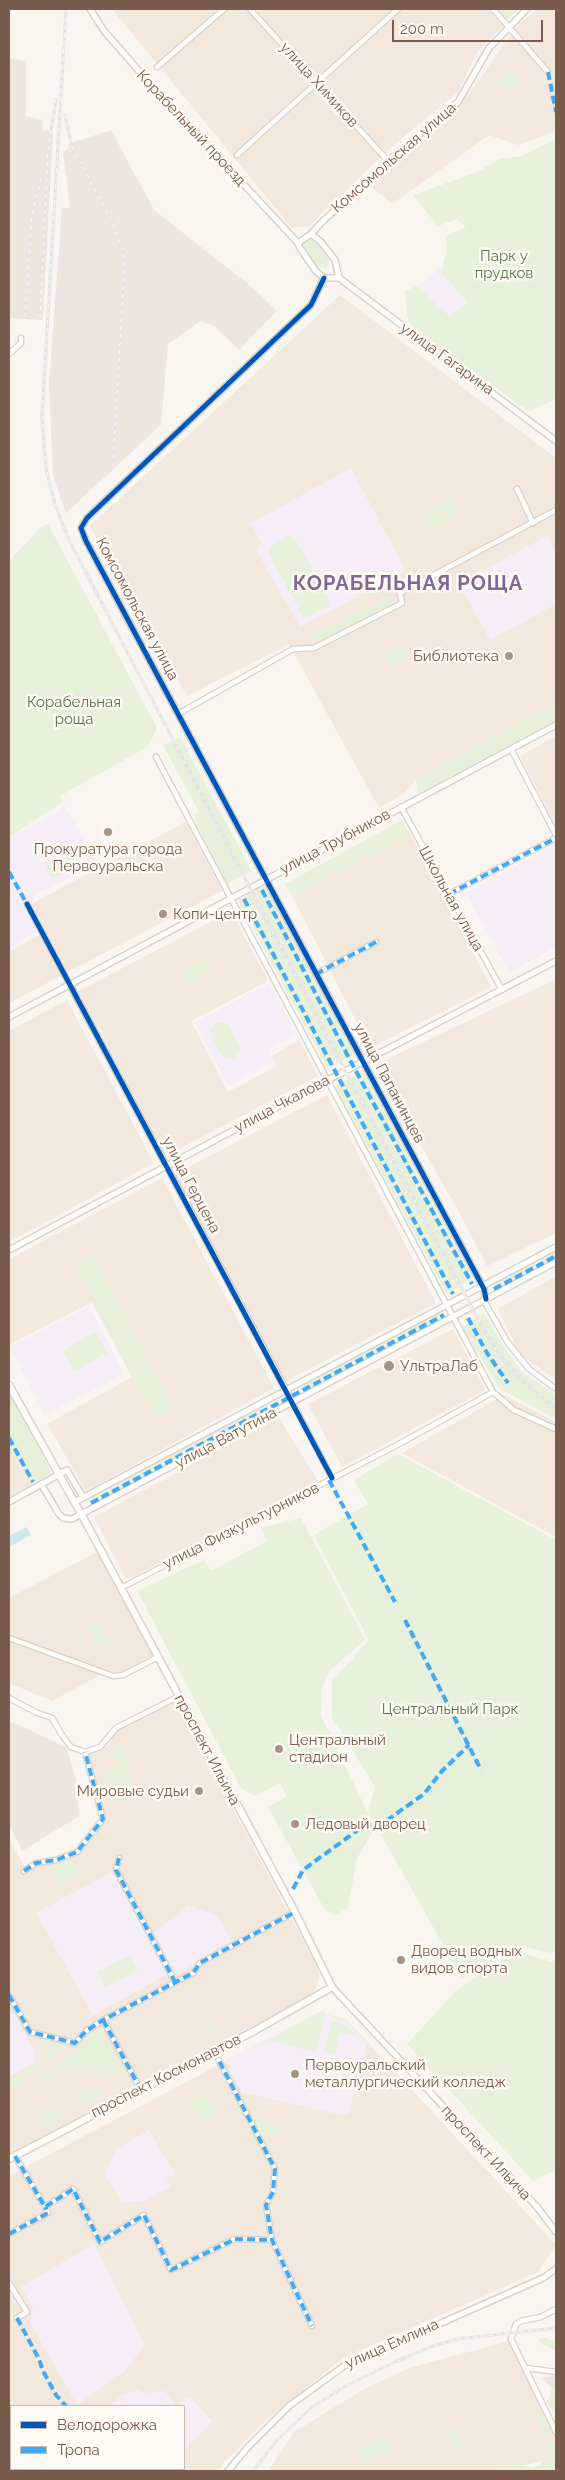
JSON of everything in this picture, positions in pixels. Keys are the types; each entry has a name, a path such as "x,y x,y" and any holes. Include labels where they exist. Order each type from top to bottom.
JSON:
{"main road":[{"name":"проспект Ильича","path":"9,1385 75,1502 295,1912 332,1987"},
{"name":"проспект Космонавтов","path":"12,2158 214,2052 332,1987"}],"street":[{"name":"Корабельный проезд","path":"90,9 104,32 298,242 315,270 324,278"},
{"path":"157,68 224,9"},
{"name":"улица Химиков","path":"250,9 388,161"},
{"path":"237,155 316,81 398,9"},
{"path":"493,9 548,72"},
{"name":"Комсомольская улица","path":"298,242 311,234 388,161 458,102 482,59 508,26 528,9"},
{"path":"311,234 321,242 335,260 339,278 324,278"},
{"name":"Комсомольская улица","path":"265,879 86,541 81,528 83,523 311,305 324,278"},
{"name":"улица Гагарина","path":"339,278 556,440"},
{"path":"9,354 21,343 21,338"},
{"path":"517,489 532,522"},
{"path":"178,714 293,650 314,648 402,603 400,592 556,510"},
{"name":"улица Трубников","path":"9,1017 230,898 252,889 265,879 556,725"},
{"path":"449,894 556,837 511,750"},
{"path":"156,756 493,1392 514,1410 556,1429"},
{"name":"Школьная улица","path":"401,807 502,990"},
{"name":"улица Папанинцев","path":"265,879 483,1286 485,1300 502,1335 529,1369 556,1389"},
{"name":"улица Герцена","path":"28,904 332,1478"},
{"path":"316,974 376,942"},
{"name":"улица Чкалова","path":"9,1250 363,1061 556,961"},
{"name":"улица Ватутина","path":"75,1502 556,1247"},
{"name":"улица Ватутина","path":"81,1514 454,1318 556,1262"},
{"name":"улица Физкультурников","path":"121,1588 493,1392"},
{"path":"9,1502 58,1474 67,1470 83,1497 81,1514 72,1519 64,1518 41,1484"},
{"path":"9,1638 113,1676 123,1675 158,1657"},
{"path":"9,1698 30,1710 52,1718 72,1747 85,1752 100,1747 116,1728 179,1696"},
{"path":"24,1871 36,1863 56,1860 76,1852 103,1818 85,1752"},
{"path":"118,1858 116,1870 175,1982"},
{"path":"9,1995 30,2032 75,2043 86,2030 193,1973 200,1963 295,1912"},
{"name":"проспект Ильича","path":"332,1987 537,2208 556,2232"},
{"path":"103,2020 141,2090"},
{"path":"214,2052 275,2169 273,2192 266,2205 272,2240 312,2326"},
{"path":"9,2234 48,2213 12,2158"},
{"path":"45,2207 73,2189 100,2242 144,2215 171,2270 235,2239 272,2240"},
{"name":"улица Емлина","path":"228,2471 247,2448 290,2406 344,2366 543,2278 556,2269"},
{"path":"9,2282 27,2312 17,2318"},
{"path":"556,2309 541,2318 521,2321 513,2326 511,2339 556,2432"},
{"path":"526,2368 556,2372"}],"shaded area":[{"path":"112,9 487,9 503,26 477,52 458,92 389,149 308,227 291,227"},
{"path":"537,9 556,9 556,131 518,145 489,135 392,204 370,186 468,96 517,26"},
{"path":"9,58 24,61 26,65 26,116 43,120 42,130 53,132 43,320 9,318"},
{"path":"111,130 154,210 252,287 277,311 239,350 214,326 201,321 168,344 161,425 66,513 53,476 49,384 62,208 70,208 63,152 69,148 68,144"},
{"path":"454,257 489,299 444,337 403,299"},
{"path":"340,295 556,458 556,703 416,779 405,793 379,808 289,644 187,696 90,526"},
{"path":"351,468 406,571 300,627 257,552 261,542 251,523"},
{"path":"547,536 556,554 556,604 490,640 459,583"},
{"path":"556,736 556,826 520,756"},
{"path":"65,807 98,862 34,896 35,900 25,906 38,930 9,949 9,838"},
{"path":"186,822 222,891 9,1003 9,952 45,931 31,904"},
{"path":"411,835 491,987 370,1048 292,896"},
{"path":"554,845 556,848 556,947 509,972 466,893"},
{"path":"231,911 268,981 191,1021 228,1092 277,1066 272,1056 299,1040 318,1076 166,1156 79,991"},
{"path":"556,979 556,1233 487,1266 459,1212 375,1065"},
{"path":"269,983 296,1035 268,1049 274,1062 228,1086 195,1022"},
{"path":"67,1000 154,1163 9,1242 9,1031"},
{"path":"327,1095 436,1303 284,1382 175,1174"},
{"path":"162,1178 274,1388 86,1491 47,1424 132,1377 92,1302 9,1345 9,1259"},
{"path":"556,1276 556,1380 520,1354 498,1309"},
{"path":"89,1306 124,1374 45,1415 10,1347"},
{"path":"453,1329 485,1390 342,1467 308,1404"},
{"path":"504,1395 556,1422 556,1531 554,1536 402,1453"},
{"path":"279,1418 318,1481 126,1580 94,1517"},
{"path":"9,1440 32,1485 9,1497"},
{"path":"97,1552 153,1655 121,1672 107,1671 52,1701 9,1683 9,1598"},
{"path":"176,1701 317,1967 319,1979 315,1989 307,1997 9,2154 9,1839 27,1871 41,1862 72,1857 82,1849 106,1818 88,1755 108,1746 117,1730 126,1724"},
{"path":"12,1722 66,1747 76,1779 79,1816 22,1851 9,1824 9,1725"},
{"path":"114,1871 170,1973 93,2015 36,1913"},
{"path":"188,1906 217,1915 232,1941 176,1975 154,1933"},
{"path":"9,2012 12,2012 37,2053 34,2054 36,2062 9,2077"},
{"path":"318,2012 347,2020 556,2245 538,2272 343,2358 267,2419 222,2464 219,2471 9,2471 9,2176"},
{"name":"Первоуральский металлургический колледж","path":"318,2012 347,2022 367,2043 349,2113 341,2115 242,2092 225,2062"},
{"path":"149,2130 175,2174 166,2178 171,2186 147,2200 122,2203 105,2174 115,2150"},
{"path":"94,2244 145,2345 125,2371 77,2405 30,2323 33,2307 21,2287"},
{"path":"509,2341 556,2430 556,2457 503,2471 268,2471 294,2432 364,2389 409,2368"},
{"path":"556,2375 556,2392 542,2378"},
{"path":"137,2390 144,2393 165,2391 175,2405 110,2405 122,2395"},
{"path":"187,2397 191,2398 212,2421 185,2449 185,2405 178,2405"}],"green space":[{"path":"496,9 519,9 506,20"},
{"path":"510,70 520,80 506,93 496,83"},
{"name":"Парк у прудков","path":"556,139 556,399 529,411 421,336 408,320 405,291 417,286 450,317 467,302 441,272 446,254 446,236 466,227 457,219 438,226 413,195 475,173 500,159 522,156"},
{"path":"313,237 329,259 329,266 325,270 314,264 304,249 304,241"},
{"path":"452,497 459,514 427,529 421,513"},
{"name":"Корабельная роща","path":"48,524 157,728 147,747 60,796 63,802 9,837 9,561 42,526"},
{"path":"288,536 294,537 330,601 329,606 308,617 303,616 268,552 271,546"},
{"path":"390,595 394,603 315,645 311,637"},
{"path":"403,644 410,656 390,667 384,654"},
{"path":"556,703 556,720 417,794 416,779"},
{"path":"180,737 252,871 227,884 197,825 195,815 199,812 163,745"},
{"path":"402,820 411,835 292,896 285,884"},
{"path":"71,854 77,866 52,880 45,868"},
{"path":"265,885 355,1054 328,1069 238,900"},
{"path":"206,960 212,971 187,983 182,972"},
{"path":"216,1022 228,1024 241,1048 240,1052 232,1059 222,1056 214,1041 211,1031"},
{"path":"363,1072 473,1279 446,1293 335,1086"},
{"path":"556,1251 556,1260 498,1291 494,1284"},
{"path":"93,1255 174,1409 156,1418 75,1265"},
{"path":"441,1312 444,1320 305,1394 301,1386"},
{"path":"484,1313 501,1343 522,1372 556,1395 556,1419 500,1389 462,1327"},
{"path":"96,1332 107,1353 74,1371 63,1350"},
{"path":"9,1390 52,1474 32,1485 9,1442"},
{"path":"266,1404 270,1413 95,1505 91,1498"},
{"name":"Центральный Парк","path":"398,1454 556,1540 556,1950 551,1953 520,1946 462,1978 368,1812 375,1787 332,1717 332,1681 369,1640 314,1535 368,1504 354,1480"},
{"name":"Центральный стадион","path":"301,1518 365,1640 329,1671 322,1688 321,1716 375,1828 357,1858 348,1908 335,1915 325,1910 268,1807 287,1797 280,1783 255,1796 241,1788 137,1591 204,1560 211,1571 267,1541 261,1528"},
{"path":"98,1620 110,1645 94,1645 88,1625"},
{"path":"122,1741 136,1796 126,1803 113,1783 103,1789 104,1775 119,1765 113,1751"},
{"path":"74,1859 80,1873 59,1885 49,1866"},
{"path":"523,1953 552,1962 556,1959 556,2170 533,2181 407,2044 455,1992 496,1963"},
{"path":"130,1955 138,1970 105,1987 97,1972"},
{"path":"323,2010 325,2014 316,2052 268,2041"},
{"path":"209,2016 217,2031 209,2035 202,2020"},
{"path":"332,2021 348,2026 358,2036 340,2033 335,2055 324,2052"},
{"path":"102,2029 126,2073 117,2077 69,2069 65,2076 63,2075 55,2065 80,2048 88,2035"},
{"path":"37,2041 68,2046 50,2060"},
{"path":"41,2062 43,2067 9,2091 9,2080"},
{"path":"50,2068 61,2085 34,2079"},
{"path":"80,2089 106,2093 78,2107"},
{"path":"206,2095 217,2115 201,2124 190,2103"},
{"path":"40,2108 68,2115 38,2130"},
{"path":"251,2113 268,2124 276,2126 284,2124 284,2129 280,2134 275,2136 267,2134 275,2160 273,2160 250,2116"},
{"path":"244,2114 271,2163 271,2168 267,2169 264,2159 246,2124"},
{"path":"546,2338 556,2342 556,2351 539,2342 539,2339"},
{"path":"556,2386 556,2415 546,2401 550,2397 551,2389"},
{"path":"542,2408 549,2421 551,2430 549,2435 545,2436 536,2413"},
{"path":"455,2428 464,2443 455,2449 448,2430"},
{"path":"385,2435 393,2449 374,2460 361,2462 355,2451"},
{"path":"549,2440 556,2444 556,2471 493,2471 499,2466 504,2468 518,2465 532,2468 540,2464 548,2455 546,2442"}],"water":[{"path":"26,1527 31,1535 9,1547 9,1536"}],"railway":[{"path":"66,9 42,417 46,468 55,505 70,542 349,1078 484,1330 499,1354 518,1377 556,1409"},
{"path":"40,318 48,149 56,99"},
{"path":"65,115 72,147 112,221 123,251 124,274 113,463"},
{"path":"25,317 32,214 42,176"},
{"path":"253,2471 277,2440 311,2408 344,2387 395,2362 430,2347 457,2339 556,2328"}],"marked path":[{"path":"548,72 556,112"},
{"path":"449,894 556,838"},
{"path":"9,872 27,904"},
{"path":"262,890 351,1062 472,1284"},
{"path":"244,899 453,1294"},
{"path":"316,974 376,942"},
{"path":"494,1289 556,1256"},
{"path":"91,1503 444,1315"},
{"path":"468,1318 487,1353 508,1383"},
{"path":"9,1438 33,1482"},
{"path":"329,1480 395,1602"},
{"path":"405,1620 481,1770"},
{"path":"293,1889 303,1870 362,1827 386,1821 424,1794 442,1771 469,1745"},
{"path":"24,1871 36,1863 56,1860 77,1852 103,1819 85,1752"},
{"path":"119,1858 116,1870 175,1982"},
{"path":"9,1995 30,2032 75,2043 86,2031 103,2020 193,1973 200,1963 295,1912"},
{"path":"103,2020 141,2090"},
{"path":"214,2051 275,2169 273,2192 266,2205 272,2240 312,2326"},
{"path":"15,2156 45,2207 73,2189 100,2242 144,2215 171,2270 235,2239 272,2240"},
{"path":"9,2234 48,2213 45,2207"},
{"path":"17,2318 56,2395 65,2405"}],"cycle path":[{"path":"324,278 311,305 87,518 81,528 86,541 484,1289 486,1299"},
{"path":"27,904 332,1478"}],"place":[{"name":"Библиотека","path":"509,656"},
{"name":"Прокуратура города Первоуральска","path":"108,832"},
{"name":"Копи-центр","path":"163,914"},
{"name":"УльтраЛаб","path":"389,1366"},
{"name":"Центральный стадион","path":"279,1749"},
{"name":"Мировые судьи","path":"199,1791"},
{"name":"Ледовый дворец","path":"295,1824"},
{"name":"Дворец водных видов спорта","path":"401,1960"},
{"name":"Первоуральский металлургический колледж","path":"295,2074"}],"district":[{"name":"КОРАБЕЛЬНАЯ РОЩА","path":"408,584"}]}
